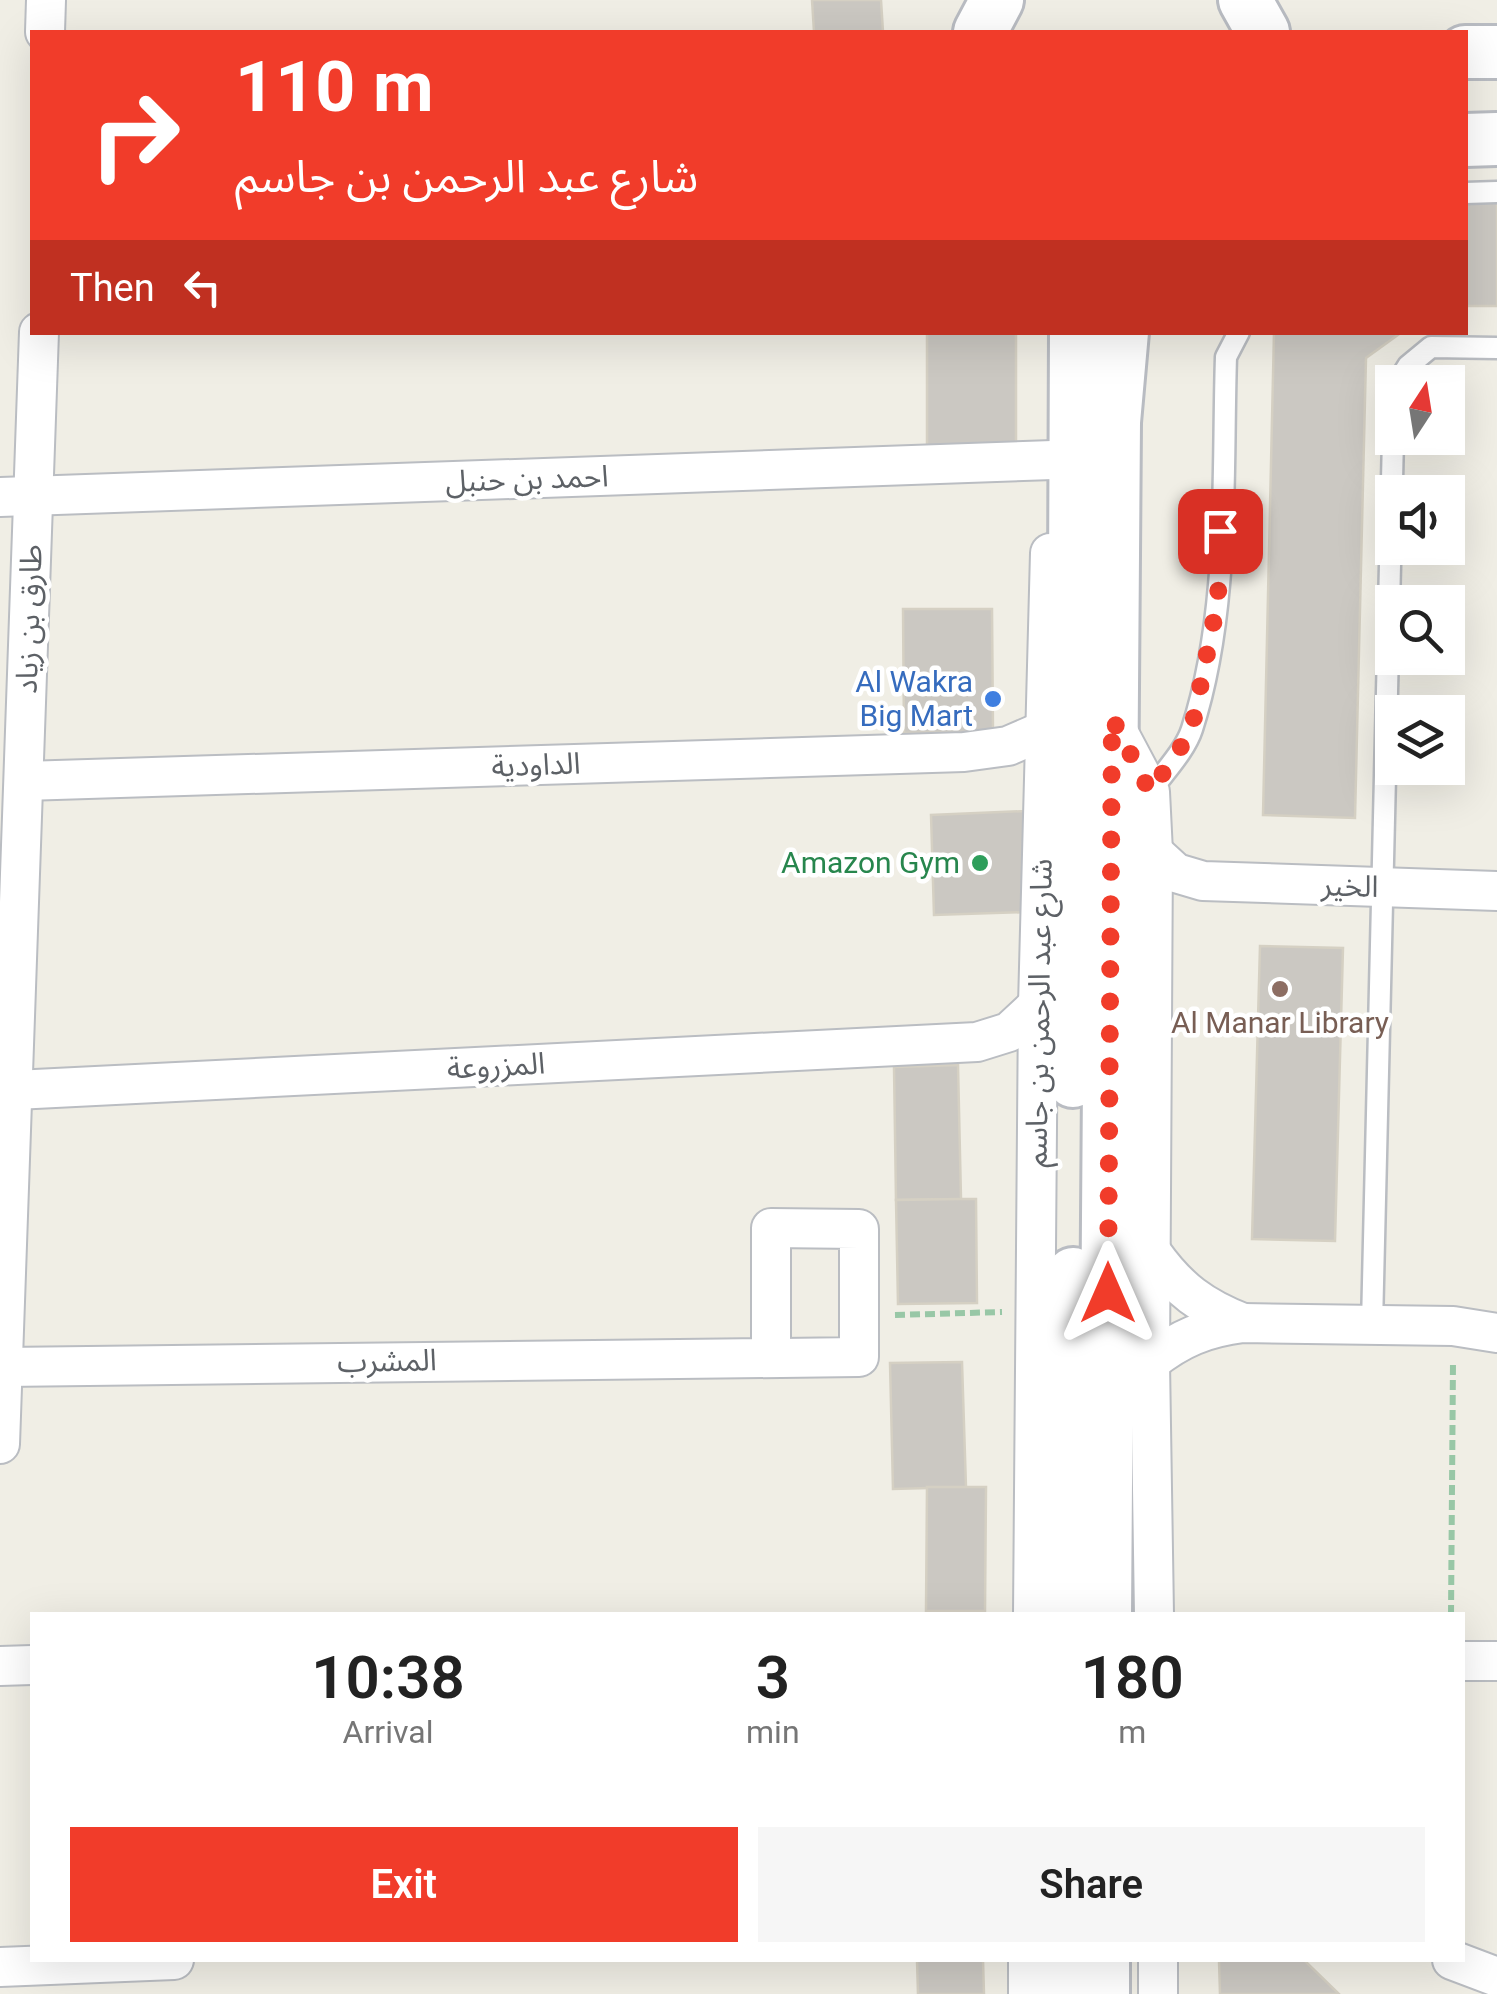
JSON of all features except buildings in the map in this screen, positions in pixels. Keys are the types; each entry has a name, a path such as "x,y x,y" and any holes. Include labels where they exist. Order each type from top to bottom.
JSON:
{"main road":[{"path":"981,30 998,0"},
{"path":"1245,0 1263,30"},
{"path":"1468,52 1497,52"},
{"path":"1468,140 1497,139"},
{"name":"شارع عبد الرحمن بن جاسم","path":"1035,1608 1074,1226 1065,438 1076,335"},
{"path":"1105,1612 1129,1361 1112,718 1114,422 1122,335"},
{"path":"1074,1226 1129,1361"},
{"path":"1062,1962 1062,1994"},
{"path":"1103,1962 1103,1994"}],"street":[{"path":"45,30 46,0"},
{"name":"طارق بن زياد","path":"0,1444 16,1090 24,782 17,496 38,335"},
{"name":"احمد بن حنبل","path":"17,496 1065,438"},
{"name":"شارع عبد الرحمن بن جاسم","path":"1035,1608 1037,1084 1045,730 1065,438"},
{"path":"1112,718 1150,792 1153,852 1152,1254 1129,1361 1154,1612"},
{"name":"الداودية","path":"24,782 964,752 1008,746 1045,730"},
{"name":"الخير","path":"1153,852 1176,873 1203,880 1497,892"},
{"path":"1153,920 1176,896 1203,880"},
{"name":"المزروعة","path":"16,1090 977,1042 1009,1032 1038,1005"},
{"path":"977,1042 1010,1056 1037,1084"},
{"name":"المشرب","path":"4,1367 859,1357 859,1228 772,1228 771,1356"},
{"path":"1152,1254 1176,1285 1207,1309 1243,1323"},
{"path":"1129,1361 1209,1328 1243,1323 1453,1326 1497,1333"},
{"path":"1465,1661 1497,1661"},
{"path":"0,1666 30,1665"},
{"path":"0,1968 130,1962"},
{"path":"1028,1962 1028,1994"},
{"path":"1158,1962 1158,1994"},
{"path":"1459,1962 1495,1972"}],"lane":[{"path":"1468,194 1497,192"},
{"path":"1150,792 1191,732 1218,600 1226,358 1238,335"},
{"path":"1409,365 1430,348 1497,348"},
{"path":"1372,1325 1393,455"}],"path":[{"path":"859,1316 1036,1311"},
{"path":"1451,1612 1453,1326"}],"place":[{"name":"Al Wakra Big Mart","path":"993,699"},
{"name":"Amazon Gym","path":"980,863"},
{"name":"Al Manar Library","path":"1280,989"}],"route":[{"path":"1108,1293 1112,718 1150,792 1191,732 1218,600 1220,531"}]}
